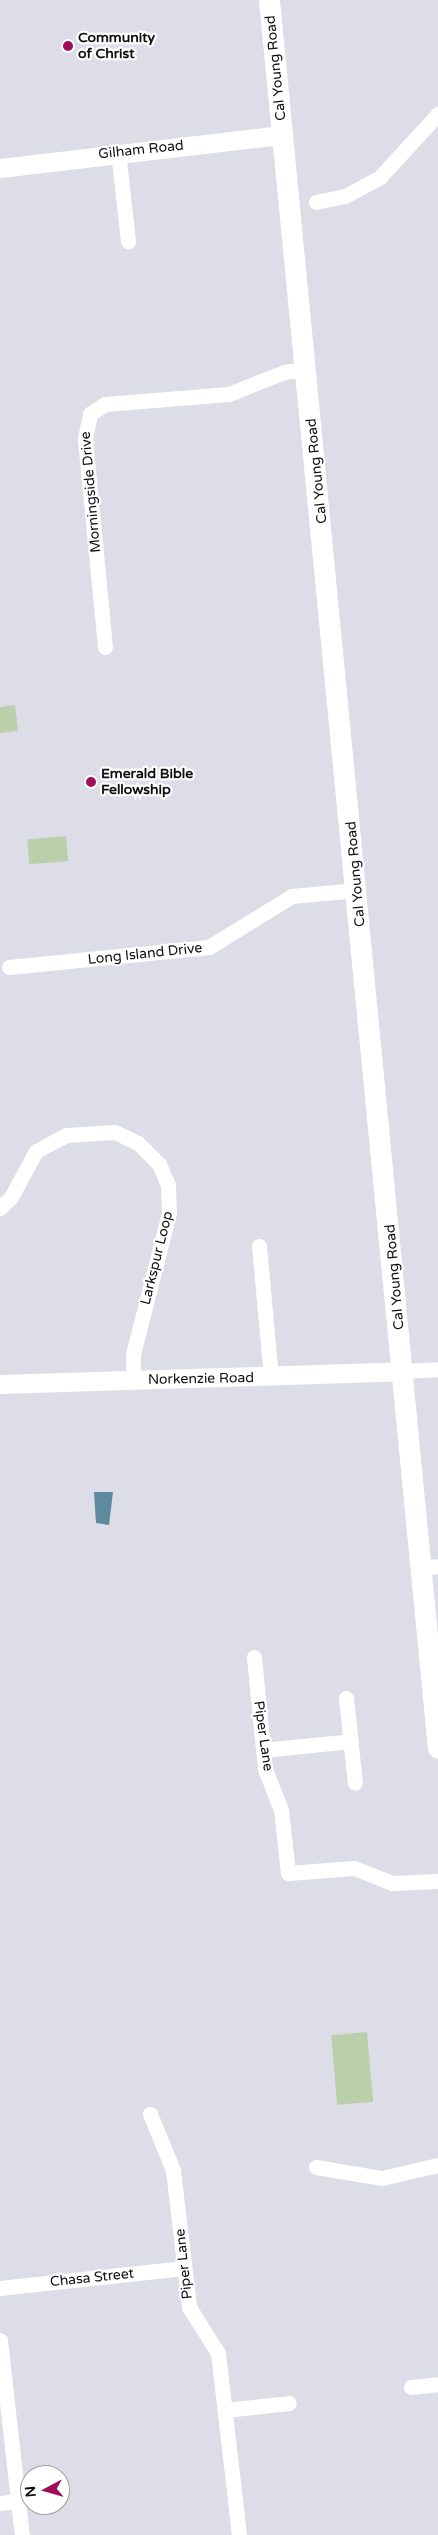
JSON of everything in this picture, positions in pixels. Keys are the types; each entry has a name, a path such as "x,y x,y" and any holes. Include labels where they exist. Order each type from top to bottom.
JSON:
{"main road":[{"name":"Cal Young Road","path":"269,0 307,369 402,1371 429,1567 438,1748"}],"street":[{"path":"316,202 345,196 380,177 438,114"},
{"name":"Gilham Road","path":"0,168 118,152 283,135"},
{"path":"118,152 128,241"},
{"name":"Morningside Drive","path":"105,647 85,438 90,414 105,404 230,394 284,372 307,369"},
{"name":"Long Island Drive","path":"8,967 209,948 297,894 357,890"},
{"name":"Larkspur Loop","path":"0,1208 11,1198 36,1151 66,1134 114,1132 138,1143 159,1164 168,1184 169,1213 132,1354 132,1380"},
{"path":"259,1246 271,1377"},
{"path":"402,1371 438,1369"},
{"name":"Norkenzie Road","path":"0,1384 271,1377 402,1371"},
{"name":"Piper Lane","path":"254,1657 263,1750 281,1810 288,1873 354,1868 392,1883 438,1881"},
{"path":"346,1698 355,1783"},
{"path":"263,1750 350,1741"},
{"name":"Piper Lane","path":"150,2114 173,2170 190,2312 218,2353 239,2535"},
{"path":"316,2167 382,2178 438,2165"},
{"name":"Chasa Street","path":"0,2288 184,2268"},
{"path":"0,2340 22,2535"},
{"path":"411,2387 438,2384"},
{"path":"226,2410 289,2403"},
{"path":"0,2503 18,2502"}],"green space":[{"path":"15,705 18,731 0,733 0,707"},
{"path":"66,836 68,861 29,864 27,839"},
{"path":"367,2032 373,2102 337,2105 331,2035"}],"water":[{"path":"94,1492 113,1492 109,1525 96,1523"}],"place":[{"name":"Community of Christ","path":"68,46"},
{"name":"Emerald Bible Fellowship","path":"91,782"}]}
